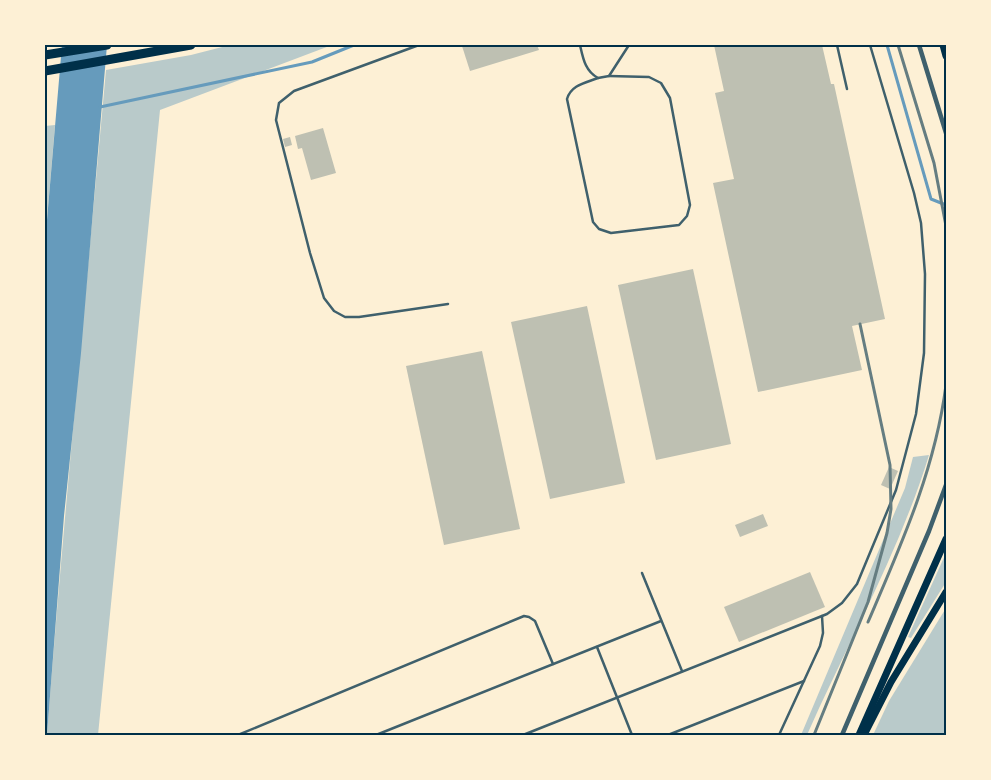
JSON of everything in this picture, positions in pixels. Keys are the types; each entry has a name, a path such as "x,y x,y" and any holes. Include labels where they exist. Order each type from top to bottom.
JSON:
{"highway":[{"path":"45,55 107,45"},
{"path":"45,71 191,45"}],"main road":[{"path":"943,45 946,56"},
{"path":"859,735 946,538"},
{"path":"864,735 891,682 946,592"}],"street":[{"path":"919,45 946,132"},
{"path":"842,735 929,531 946,485"}],"lane":[{"path":"419,45 294,91 279,102 276,120 310,253 324,298 334,311 345,317 359,317 448,304"},
{"path":"580,45 586,68 591,75 598,78"},
{"path":"609,76 629,45"},
{"path":"836,45 847,90"},
{"path":"523,735 822,616 842,603 857,584 890,504 911,439 922,371 925,274 921,223 914,192 870,45"},
{"path":"609,76 649,77 661,83 670,98 690,205 687,216 678,225 611,233 599,229 593,222 568,99 569,92 574,88 598,78 609,76"},
{"path":"642,573 682,672"},
{"path":"238,735 524,616 535,621 553,664"},
{"path":"779,735 822,639 824,625 822,616"},
{"path":"376,735 661,621"},
{"path":"597,647 632,735"},
{"path":"668,735 804,681"}],"shaded area":[{"path":"230,45 332,45 160,110 98,735 47,735 106,70 191,55"},
{"path":"55,125 45,243 45,126"},
{"path":"929,455 903,527 872,597 807,735 801,735 905,488 913,457"},
{"path":"946,553 946,582 911,638 908,637"},
{"path":"946,608 946,735 873,735 889,701"}],"water":[{"path":"62,45 107,45 81,353 64,516 47,735 45,735 45,243"}],"building":[{"path":"537,45 539,50 470,71 462,46"},
{"path":"714,45 822,45 831,84 834,84 885,319 852,326 862,370 758,392 713,183 734,179 715,93 724,91"},
{"path":"323,128 336,173 311,180 302,148 298,149 295,136"},
{"path":"290,137 292,145 285,147 283,139"},
{"path":"693,269 731,444 656,460 618,285"},
{"path":"587,306 625,483 550,499 511,322"},
{"path":"482,351 520,529 444,545 406,366"},
{"path":"889,467 898,471 890,489 881,485"},
{"path":"763,514 768,526 740,537 735,525"},
{"path":"810,572 825,607 739,642 724,607"}],"waterway":[{"path":"100,107 312,62 354,45"},
{"path":"887,45 931,199 946,205"}],"railway":[{"path":"898,45 934,163 946,226"},
{"path":"814,735 868,602 887,533 891,509 890,465 860,324"},
{"path":"868,622 904,536 925,477 934,447 946,385"}]}
